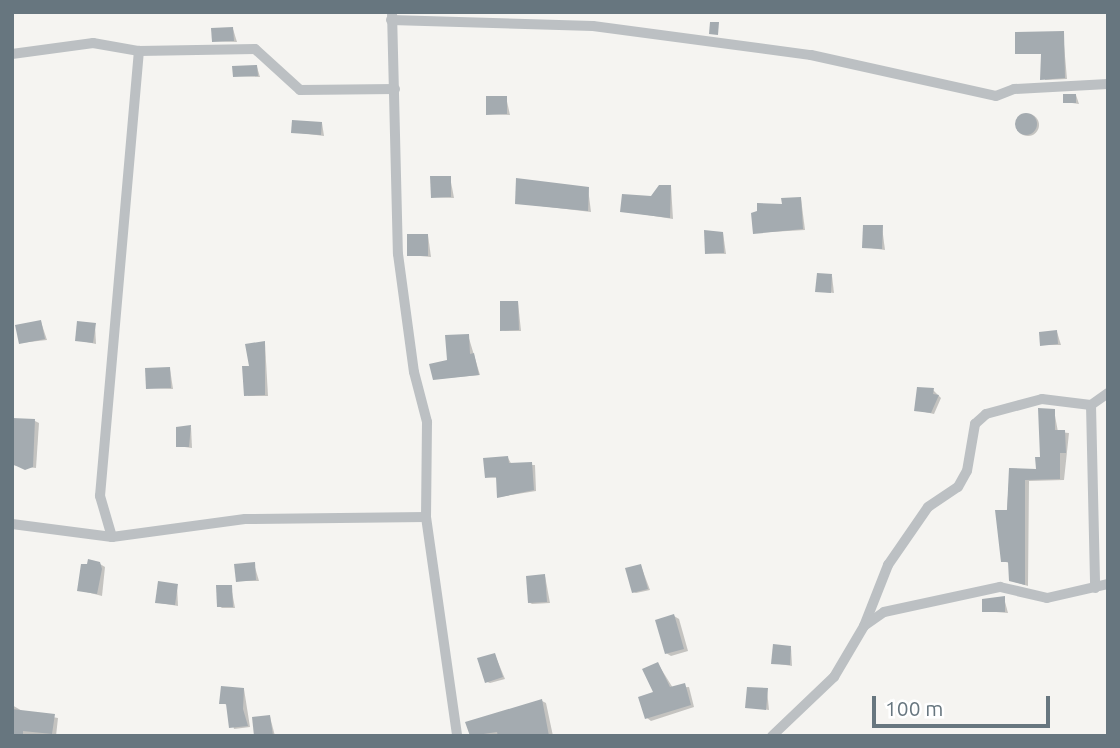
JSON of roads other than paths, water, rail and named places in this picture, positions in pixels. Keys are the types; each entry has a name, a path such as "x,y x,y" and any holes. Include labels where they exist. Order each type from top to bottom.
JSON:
{"street":[{"path":"457,736 426,517 427,422 414,372 398,254 391,16 593,26 865,64 996,96 1014,89 1108,83"},
{"path":"12,54 93,43 139,51 256,49 300,90 395,89"},
{"path":"112,537 100,496 139,51"},
{"path":"772,736 834,677 863,626 888,565 928,507 958,487 967,471 975,424 986,414 1042,399 1091,405 1108,393"},
{"path":"1091,405 1095,588"},
{"path":"12,524 112,537 245,519 426,517"},
{"path":"863,626 909,604 1000,587 1047,598 1108,584"}]}
